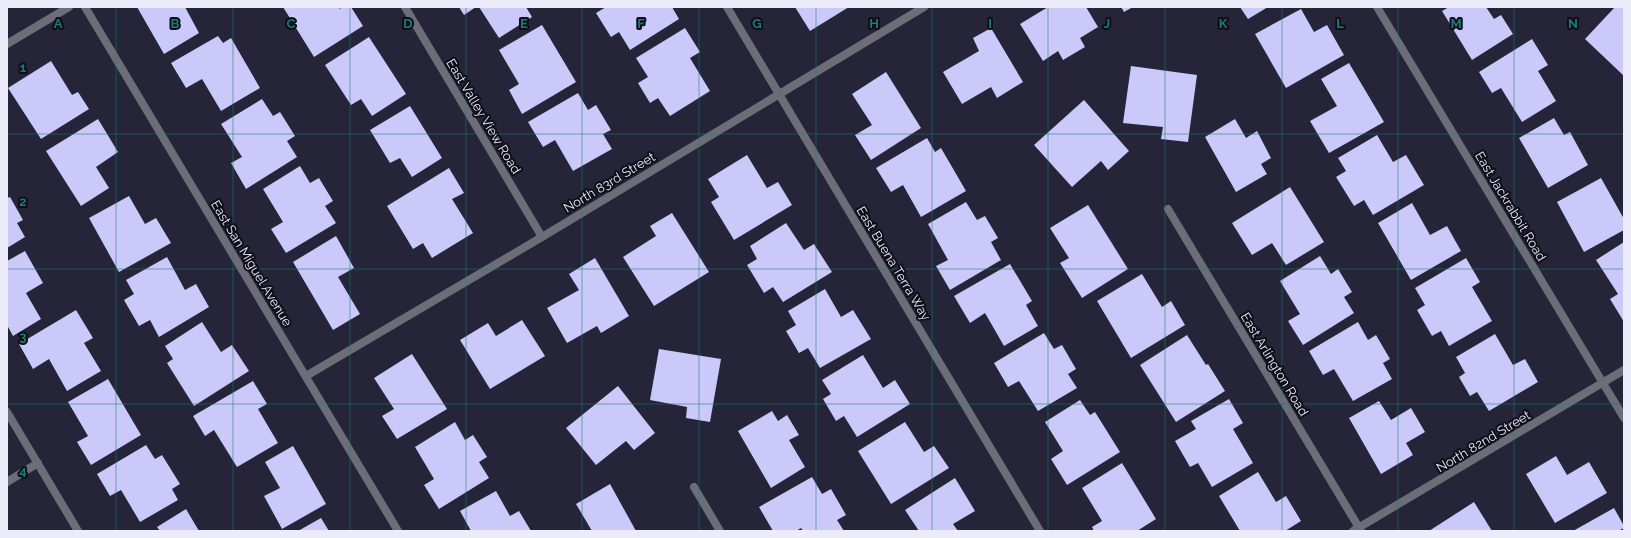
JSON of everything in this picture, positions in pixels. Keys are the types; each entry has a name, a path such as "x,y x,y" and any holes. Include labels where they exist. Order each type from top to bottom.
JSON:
{"street":[{"path":"7,44 69,7"},
{"name":"East San Miguel Avenue","path":"85,7 398,531"},
{"name":"East Valley View Road","path":"404,7 542,237"},
{"name":"East Buena Terra Way","path":"727,7 1040,531"},
{"name":"North 83rd Street","path":"306,376 542,237 924,7"},
{"name":"East Jackrabbit Road","path":"1377,7 1624,418"},
{"name":"East Arlington Road","path":"1168,209 1358,530"},
{"name":"North 82nd Street","path":"1358,530 1624,370"},
{"path":"7,412 78,531"},
{"path":"7,482 38,463"},
{"path":"694,487 720,531"}],"building":[{"path":"137,7 185,7 199,33 164,54"},
{"path":"283,7 339,7 340,9 342,7 351,7 363,26 314,57"},
{"path":"459,7 476,7 464,15"},
{"path":"479,7 526,7 532,17 499,38"},
{"path":"606,7 672,7 679,19 630,50 619,32 611,37 596,13"},
{"path":"795,7 849,7 810,31"},
{"path":"1048,7 1086,7 1098,27 1080,38 1085,47 1063,60 1058,51 1043,61 1020,24"},
{"path":"1121,7 1133,7 1124,12"},
{"path":"1240,7 1268,7 1248,19"},
{"path":"1449,7 1486,7 1494,19 1501,15 1513,34 1472,60 1442,11"},
{"path":"1615,7 1624,7 1624,76 1585,39"},
{"path":"1301,9 1314,32 1327,25 1344,55 1286,88 1255,34"},
{"path":"542,25 576,82 522,114 509,90 519,84 499,50"},
{"path":"685,28 700,52 690,58 710,91 670,116 658,98 650,103 638,83 648,77 636,58"},
{"path":"991,28 1023,82 997,98 991,87 962,104 943,72 979,51 973,38"},
{"path":"218,36 223,43 231,38 260,88 221,111 202,79 186,88 171,63"},
{"path":"369,37 406,94 372,116 361,99 351,105 325,65"},
{"path":"1532,39 1548,65 1538,71 1556,101 1522,122 1501,88 1492,93 1479,72"},
{"path":"51,61 72,95 78,92 89,109 41,139 8,88"},
{"path":"1349,63 1384,122 1329,153 1310,121 1337,106 1321,79"},
{"path":"1131,66 1197,75 1188,142 1161,139 1163,127 1123,123"},
{"path":"886,72 921,128 871,160 855,135 872,125 852,94"},
{"path":"578,93 588,110 596,105 611,130 603,134 612,149 573,171 555,140 543,147 528,122"},
{"path":"262,99 273,116 280,112 295,136 287,141 297,157 246,189 231,163 242,157 221,124"},
{"path":"1084,100 1129,151 1108,170 1101,161 1072,187 1034,145"},
{"path":"410,106 442,158 412,177 400,158 390,163 370,130"},
{"path":"1554,118 1564,135 1570,132 1588,165 1548,188 1519,138"},
{"path":"98,119 118,152 96,167 109,188 81,206 46,151"},
{"path":"1235,119 1246,138 1257,131 1271,158 1261,164 1267,174 1236,192 1205,137"},
{"path":"1377,135 1393,162 1406,155 1424,185 1373,215 1364,200 1354,206 1336,177 1346,171 1338,158"},
{"path":"927,138 935,152 941,148 966,191 921,217 903,185 891,192 876,168"},
{"path":"747,155 767,188 778,182 792,205 734,240 711,202 719,197 708,179"},
{"path":"300,166 310,183 319,178 333,201 325,206 336,223 286,253 271,229 283,222 263,189"},
{"path":"449,168 464,193 452,199 473,233 432,258 423,243 413,249 387,206"},
{"path":"1601,178 1624,219 1624,230 1584,252 1557,202"},
{"path":"1290,187 1324,242 1286,265 1272,243 1252,255 1232,223"},
{"path":"129,196 145,224 156,218 171,243 119,272 89,218"},
{"path":"10,197 23,220 17,223 25,237 7,248 7,198"},
{"path":"966,202 977,220 985,216 998,238 991,242 1001,260 950,290 936,266 948,260 928,224"},
{"path":"1412,203 1430,235 1447,226 1461,251 1411,280 1378,223"},
{"path":"1088,205 1128,269 1082,298 1060,263 1069,258 1050,228"},
{"path":"672,213 709,272 654,306 623,257 656,236 650,226"},
{"path":"786,223 804,250 814,244 832,272 783,302 773,287 764,293 747,265 757,259 750,246"},
{"path":"336,236 354,268 338,277 360,314 333,330 293,262"},
{"path":"1624,242 1624,322 1610,299 1618,294 1596,260"},
{"path":"25,251 43,283 26,293 41,319 13,336 7,325 7,261"},
{"path":"1320,256 1331,274 1338,269 1352,292 1344,297 1354,313 1303,345 1288,321 1300,314 1280,281"},
{"path":"167,257 185,290 196,284 209,307 159,337 150,320 139,326 124,300 134,294 126,280"},
{"path":"595,258 629,316 601,333 597,326 567,343 547,308 579,290 569,274"},
{"path":"1466,258 1480,282 1472,287 1492,321 1449,346 1441,331 1432,336 1417,310 1425,305 1415,288"},
{"path":"1010,264 1032,301 1026,305 1038,326 1004,346 985,313 970,323 954,296"},
{"path":"1142,274 1162,307 1171,301 1185,325 1131,358 1097,301"},
{"path":"825,289 841,317 853,310 871,339 820,368 808,348 799,353 786,331 796,325 788,311"},
{"path":"76,310 93,338 84,343 101,371 67,391 49,359 33,369 19,344"},
{"path":"522,320 545,356 490,389 460,340 488,323 496,336"},
{"path":"202,322 221,352 232,345 249,371 194,406 167,363 173,359 165,346"},
{"path":"1358,322 1368,340 1376,335 1390,359 1383,363 1392,379 1353,401 1334,369 1323,375 1309,351"},
{"path":"1044,333 1054,349 1062,345 1076,369 1068,374 1077,388 1038,411 1019,381 1008,387 994,363"},
{"path":"1495,334 1513,365 1525,359 1538,382 1489,411 1477,392 1470,396 1459,377 1465,373 1456,357"},
{"path":"1187,335 1225,391 1176,422 1140,365"},
{"path":"659,349 721,359 710,422 686,418 687,407 650,400"},
{"path":"412,354 447,409 397,439 382,416 394,409 374,378"},
{"path":"863,355 883,388 895,380 910,404 857,437 844,416 836,421 823,399 831,394 822,380"},
{"path":"108,379 141,435 91,465 77,442 88,436 68,402"},
{"path":"253,381 267,404 258,409 278,443 237,467 214,430 205,436 193,416"},
{"path":"618,386 655,433 634,450 626,441 596,465 566,428"},
{"path":"1229,399 1243,423 1233,429 1253,463 1212,487 1198,463 1190,467 1175,441 1196,429 1191,421"},
{"path":"1080,400 1090,415 1095,412 1120,452 1067,485 1051,459 1063,451 1045,422"},
{"path":"1379,401 1391,420 1411,408 1425,432 1406,443 1413,455 1381,474 1349,418"},
{"path":"772,411 778,421 787,415 799,435 789,440 805,467 771,488 738,431"},
{"path":"455,422 465,440 473,435 487,457 479,462 489,478 439,509 424,485 434,479 415,447"},
{"path":"905,422 924,452 934,446 949,468 891,504 858,451"},
{"path":"146,445 155,459 162,455 180,484 172,489 178,500 140,522 121,490 110,496 97,474"},
{"path":"293,446 326,504 282,529 264,496 280,488 265,462"},
{"path":"1556,456 1567,475 1589,462 1607,493 1555,523 1526,474"},
{"path":"1122,463 1156,519 1137,531 1094,531 1092,527 1102,521 1082,488"},
{"path":"1258,472 1276,502 1286,496 1301,521 1285,531 1240,531 1219,496"},
{"path":"812,477 822,494 831,489 846,515 837,520 844,531 803,531 801,528 796,531 773,531 759,507"},
{"path":"955,478 975,511 953,524 958,531 919,531 905,510"},
{"path":"610,484 636,531 592,531 576,504"},
{"path":"496,491 510,516 519,511 531,531 471,531 460,511"},
{"path":"1474,502 1492,531 1429,531"},
{"path":"1614,508 1624,528 1618,531 1573,531"},
{"path":"186,509 199,531 160,531 157,527"},
{"path":"321,518 329,531 298,531"}]}
